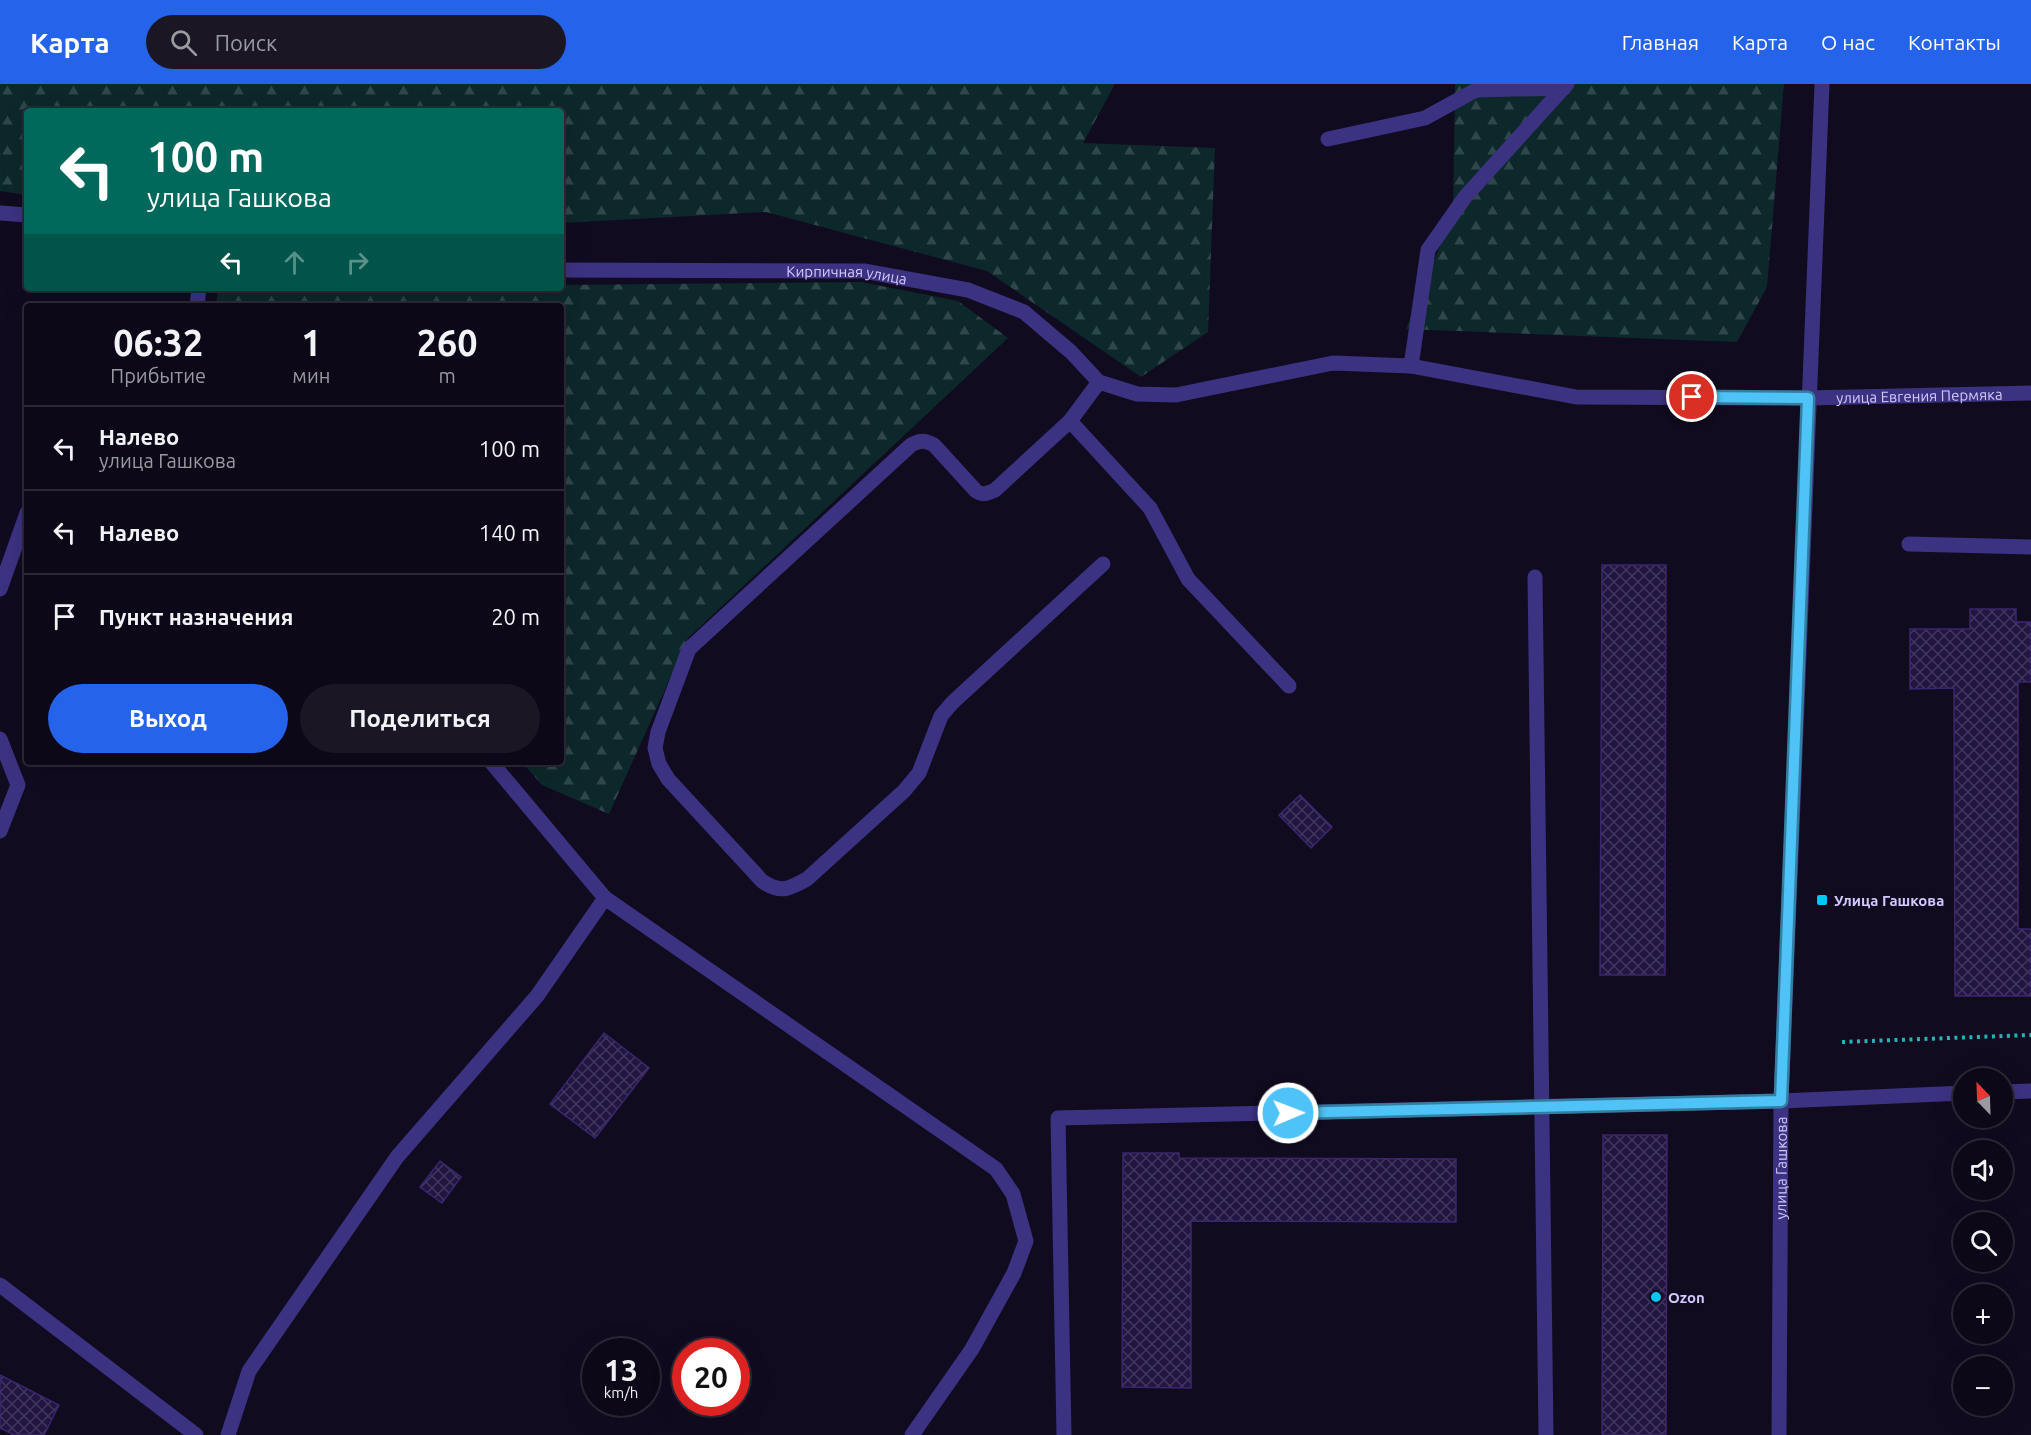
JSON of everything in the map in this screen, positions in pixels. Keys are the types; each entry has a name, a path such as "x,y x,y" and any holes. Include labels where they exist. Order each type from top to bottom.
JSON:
{"street":[{"name":"улица Гашкова","path":"1779,1435 1781,1101 1822,84"},
{"path":"1328,138 1425,118 1476,90 1566,86"},
{"path":"1411,366 1428,250 1465,197 1566,86"},
{"path":"0,213 24,215"},
{"name":"Кирпичная улица","path":"564,270 864,271 968,290 1024,312 1071,352 1099,382"},
{"name":"улица Евгения Пермяка","path":"1099,382 1137,394 1176,395 1333,363 1411,366 1576,397 1808,398 2031,393"},
{"path":"1099,382 1070,421 995,490 987,494 980,494 934,445 926,441 918,441 910,445 689,649 658,732 655,748 659,764 668,779 762,881 774,889 790,889 807,879 904,791 919,773 941,716 952,703 1103,564"},
{"path":"1070,421 1150,508 1188,579 1289,686"},
{"path":"0,589 24,521"},
{"path":"1909,544 2031,547"},
{"path":"1535,577 1546,1435"},
{"path":"0,739 18,784 0,831"},
{"path":"494,765 605,898 996,1169 1013,1194 1026,1241 1014,1273 972,1349 912,1435"},
{"path":"228,1435 249,1371 397,1156 537,996 605,898"},
{"path":"2013,1092 2031,1091"},
{"path":"1064,1435 1058,1118 1781,1101 1953,1093"},
{"path":"0,1285 196,1435"}],"path":[{"path":"1842,1042 2031,1035"}],"green space":[{"path":"0,84 1115,84 1083,143 1215,148 1208,332 1141,377 987,271 766,212 564,223 564,108 24,108 24,195 0,191"},
{"path":"1455,84 1784,84 1767,287 1737,342 1406,329 1453,214"},
{"path":"861,282 958,301 1008,338 688,638 609,814 542,785 525,765 564,765 564,303 216,303 218,291 564,291 564,285"}],"building":[{"path":"1602,565 1666,565 1665,975 1600,975"},
{"path":"1970,609 2016,609 2016,622 2031,622 2031,682 2018,682 2018,929 2031,929 2031,996 1955,996 1954,688 1910,689 1910,629 1970,629"},
{"path":"1300,795 1332,827 1311,848 1279,815"},
{"path":"604,1033 649,1068 595,1138 550,1104"},
{"path":"1603,1135 1667,1135 1666,1435 1602,1435"},
{"path":"1123,1153 1179,1153 1179,1158 1456,1159 1456,1222 1191,1221 1191,1388 1122,1387"},
{"path":"440,1161 461,1177 442,1203 420,1187"},
{"path":"0,1375 59,1405 44,1435 14,1435 0,1428"}],"place":[{"name":"Улица Гашкова","path":"1822,900"},
{"name":"Ozon","path":"1656,1297"}],"route":[{"path":"1288,1113 1781,1101 1808,398 1692,397"}]}
